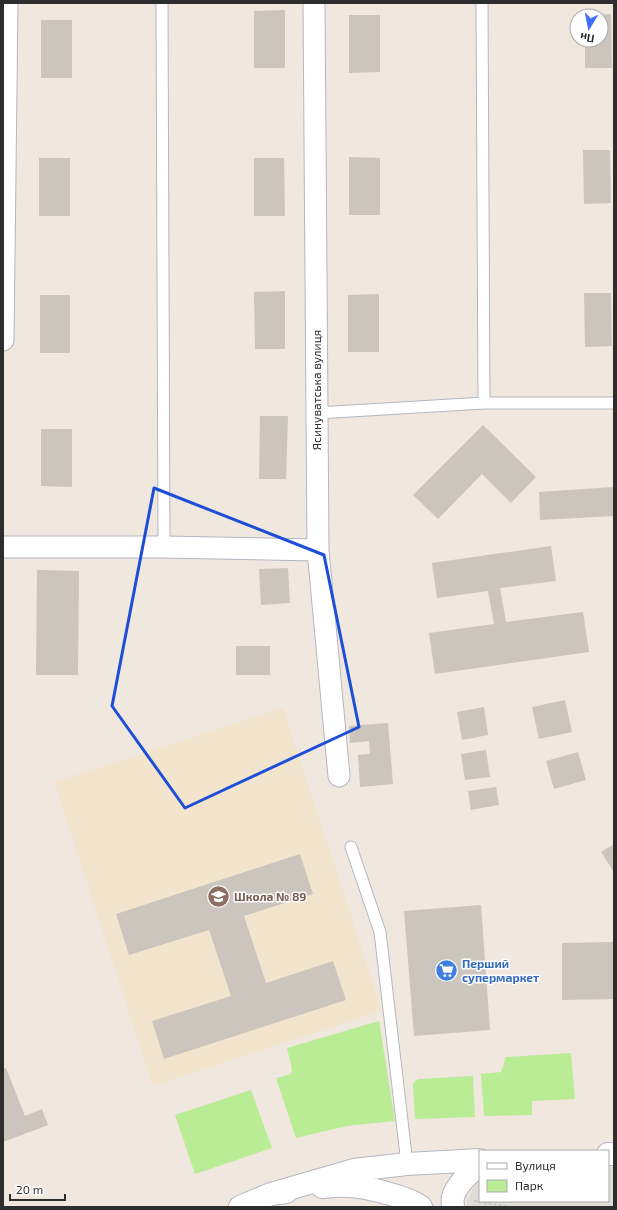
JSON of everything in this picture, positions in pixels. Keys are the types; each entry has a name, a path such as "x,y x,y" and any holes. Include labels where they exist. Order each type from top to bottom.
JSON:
{"main road":[{"path":"240,1207 271,1194 354,1170 407,1164 479,1160"},
{"path":"460,1203 453,1197 461,1183 479,1166"},
{"path":"271,1194 312,1187 351,1186 388,1193 416,1203 421,1207"}],"street":[{"path":"3,340 7,3"},
{"name":"Ясинуватська вулиця","path":"314,3 318,550 339,776"},
{"path":"3,547 164,547 318,550"}],"lane":[{"path":"162,3 164,547"},
{"path":"482,3 484,403"},
{"path":"317,413 484,403 614,403"},
{"path":"351,847 380,932 407,1164"}],"path":[{"path":"460,1203 509,1207"}],"highlighted area":[{"path":"154,488 324,555 359,727 185,808 112,706"}],"shaded area":[{"name":"Школа № 89","path":"283,708 382,1011 153,1086 54,782"},
{"path":"609,1167 614,1167 614,1207 467,1207 467,1200 478,1180 479,1202 609,1202"}],"green space":[{"path":"379,1021 395,1121 347,1126 296,1138 276,1078 291,1074 292,1069 287,1048"},
{"path":"571,1053 575,1099 532,1101 532,1115 484,1116 481,1074 501,1072 506,1057"},
{"path":"473,1076 475,1117 415,1119 413,1084 415,1081 419,1079"},
{"path":"251,1090 272,1148 195,1174 175,1115"}],"building":[{"path":"285,10 285,68 254,68 254,11"},
{"path":"609,14 611,14 612,68 585,68 585,48 609,48"},
{"path":"349,15 380,15 380,72 349,73"},
{"path":"41,20 72,20 72,78 41,78"},
{"path":"583,150 610,150 611,203 584,204"},
{"path":"349,157 380,158 380,215 349,215"},
{"path":"39,158 70,158 70,216 39,216"},
{"path":"254,158 284,158 285,216 254,216"},
{"path":"285,291 285,349 255,349 254,292"},
{"path":"584,293 611,293 612,346 585,347"},
{"path":"379,294 379,352 348,352 348,295"},
{"path":"40,295 70,295 70,353 40,353"},
{"path":"260,416 288,416 286,479 259,479"},
{"path":"483,425 536,477 511,503 482,474 438,519 413,495"},
{"path":"41,429 72,429 72,487 41,486"},
{"path":"614,487 614,516 540,520 539,492"},
{"path":"551,546 556,581 500,588 506,622 583,612 589,652 435,674 429,633 494,624 488,591 437,598 432,563"},
{"path":"288,568 290,603 261,605 259,569"},
{"path":"37,570 79,571 78,675 36,675"},
{"path":"236,646 270,646 270,675 236,675"},
{"path":"565,700 572,732 539,739 532,707"},
{"path":"484,707 488,735 462,740 457,712"},
{"path":"388,723 393,784 360,787 358,755 370,754 369,741 350,743 349,726"},
{"path":"486,750 490,777 465,780 461,754"},
{"path":"578,752 586,780 554,789 546,761"},
{"path":"496,787 499,805 471,810 468,791"},
{"path":"614,844 614,872 601,852"},
{"path":"300,854 313,894 244,916 266,983 333,961 346,1000 164,1059 152,1021 231,996 209,930 129,955 116,914"},
{"name":"Перший супермаркет","path":"481,905 490,1030 414,1036 404,911"},
{"path":"614,942 614,999 562,1000 562,943"},
{"path":"6,1068 25,1116 42,1109 48,1125 3,1142 3,1069"}],"place":[{"name":"Школа № 89","path":"218,897"},
{"name":"Перший супермаркет","path":"447,971"}]}
